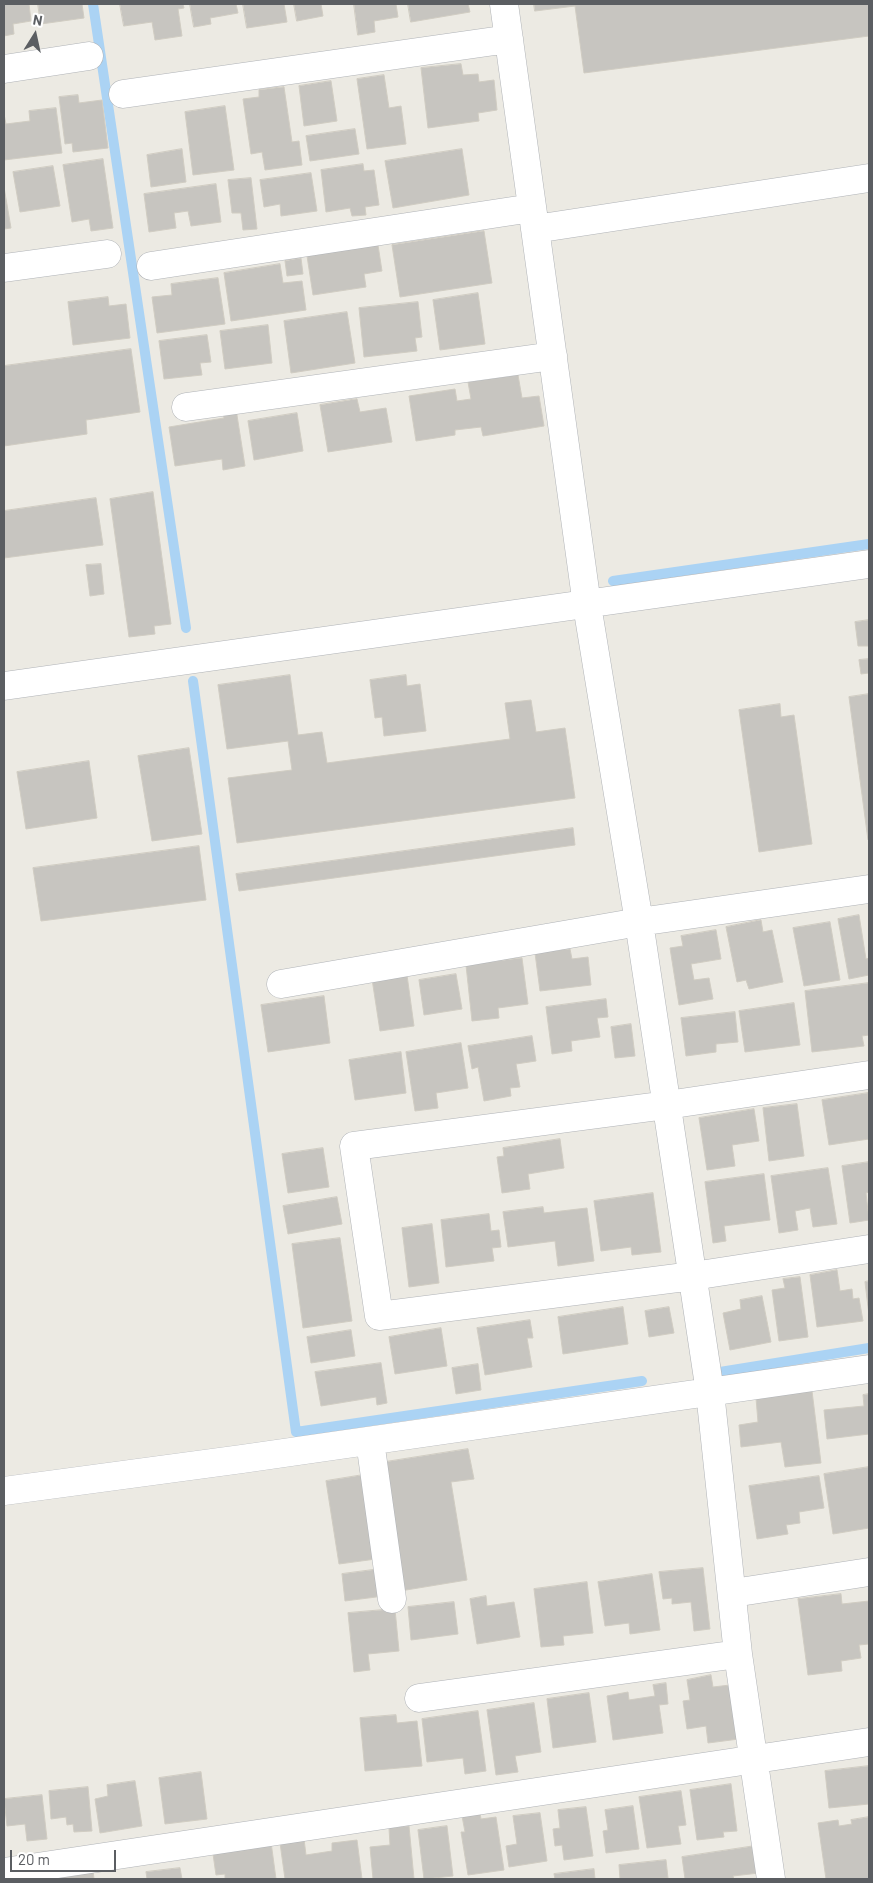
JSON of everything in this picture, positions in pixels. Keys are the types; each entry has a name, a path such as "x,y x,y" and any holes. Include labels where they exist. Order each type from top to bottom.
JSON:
{"street":[{"path":"504,4 587,605 640,922 710,1392 733,1593 738,1654 771,1879"},
{"path":"123,94 509,39"},
{"path":"4,69 89,56"},
{"path":"151,266 869,178"},
{"path":"4,268 107,254"},
{"path":"186,407 552,356"},
{"path":"4,686 869,564"},
{"path":"281,984 640,922 869,889"},
{"path":"869,1075 668,1105 354,1146 378,1316 693,1276 869,1249"},
{"path":"4,1491 869,1369"},
{"path":"370,1440 392,1599"},
{"path":"733,1593 869,1572"},
{"path":"419,1698 738,1654"},
{"path":"4,1872 869,1742"}],"building":[{"path":"4,4 29,4 31,21 13,24 14,34 4,36"},
{"path":"38,4 82,4 84,18 41,24"},
{"path":"120,4 183,4 184,8 178,9 182,36 155,40 152,22 124,26"},
{"path":"190,4 236,4 238,13 210,18 211,24 194,27"},
{"path":"243,4 284,4 287,22 247,28"},
{"path":"294,4 321,4 323,16 297,21"},
{"path":"354,4 396,4 398,17 374,21 375,32 358,35"},
{"path":"408,4 468,4 470,12 411,22"},
{"path":"534,4 869,4 869,36 584,73 575,6 535,11"},
{"path":"461,64 463,75 478,74 479,82 494,80 497,110 478,113 479,121 428,128 421,68"},
{"path":"384,75 389,108 401,106 406,144 367,149 357,79"},
{"path":"331,81 337,121 304,126 299,86"},
{"path":"284,87 292,142 299,141 302,165 265,170 262,152 251,154 243,99 259,97 259,90"},
{"path":"78,95 79,103 102,100 108,148 73,152 72,143 65,144 59,97"},
{"path":"225,106 234,170 193,175 185,112"},
{"path":"56,108 62,153 4,160 4,114 6,124 30,121 29,111"},
{"path":"355,129 359,154 310,161 306,136"},
{"path":"182,149 186,182 151,187 147,155"},
{"path":"462,149 469,195 393,208 385,161"},
{"path":"103,159 113,228 91,231 89,219 72,222 63,165"},
{"path":"363,164 364,171 374,170 379,205 365,207 366,215 352,216 350,208 326,212 321,170"},
{"path":"53,166 60,206 20,212 13,172"},
{"path":"311,173 317,211 281,216 280,204 264,207 260,180"},
{"path":"251,178 257,229 243,230 241,213 232,213 228,180"},
{"path":"216,184 221,222 191,226 188,211 174,213 176,228 149,232 144,194"},
{"path":"4,187 11,228 4,229"},
{"path":"484,231 492,283 400,297 392,245"},
{"path":"378,245 382,271 364,274 366,287 313,295 307,256"},
{"path":"301,258 303,274 287,276 285,261"},
{"path":"280,264 283,283 302,281 306,310 231,321 224,273"},
{"path":"218,278 225,324 157,333 152,297 172,295 171,284"},
{"path":"478,293 485,344 440,350 433,300"},
{"path":"108,297 109,306 126,304 130,338 73,345 68,302"},
{"path":"418,302 422,337 415,338 417,351 364,357 359,308"},
{"path":"347,312 355,363 291,373 284,321"},
{"path":"268,325 272,363 225,369 220,331"},
{"path":"207,335 211,362 200,363 202,375 164,379 159,341"},
{"path":"131,349 140,412 86,420 87,434 4,446 4,366"},
{"path":"518,375 522,398 539,396 544,426 483,436 481,427 455,430 455,435 416,441 409,396 455,389 457,401 471,399 468,382"},
{"path":"357,399 360,412 386,408 392,442 328,452 320,405"},
{"path":"236,409 245,466 223,470 222,459 175,466 169,427 224,418 223,411"},
{"path":"297,413 303,451 254,460 248,421"},
{"path":"153,492 171,624 154,626 155,634 129,637 110,499"},
{"path":"96,498 103,545 4,558 4,511"},
{"path":"101,564 104,594 90,596 86,565"},
{"path":"869,620 869,646 858,646 855,622"},
{"path":"869,659 869,673 861,674 859,660"},
{"path":"290,675 298,735 322,732 327,763 510,739 505,703 531,700 536,732 565,728 575,798 237,843 228,778 292,770 288,741 227,749 218,685"},
{"path":"406,675 407,686 420,684 426,731 384,736 382,717 375,718 370,680"},
{"path":"869,694 869,840 868,840 849,697"},
{"path":"780,704 781,717 794,715 812,844 759,852 739,710"},
{"path":"189,748 202,834 152,841 138,756"},
{"path":"89,761 97,818 26,829 17,772"},
{"path":"573,828 575,845 239,891 236,874"},
{"path":"199,846 206,900 41,921 33,868"},
{"path":"859,915 866,959 869,958 869,975 849,979 838,919"},
{"path":"761,920 763,932 772,930 783,982 749,989 746,980 737,982 726,927"},
{"path":"830,922 840,980 804,986 793,928"},
{"path":"716,930 721,959 691,964 694,980 709,978 713,999 679,1005 670,948 683,946 681,936"},
{"path":"570,949 572,959 588,957 591,985 540,991 535,953"},
{"path":"522,958 528,1004 498,1008 499,1018 472,1021 466,965"},
{"path":"456,974 462,1009 424,1015 419,980"},
{"path":"407,975 414,1026 380,1031 372,979"},
{"path":"869,983 869,1035 862,1036 864,1046 812,1052 805,991"},
{"path":"324,996 330,1043 268,1052 261,1005"},
{"path":"606,999 608,1017 597,1018 600,1037 571,1041 572,1051 552,1054 546,1007"},
{"path":"794,1003 800,1045 745,1052 739,1011"},
{"path":"735,1012 738,1042 716,1044 716,1052 686,1056 681,1018"},
{"path":"631,1024 635,1056 615,1058 611,1027"},
{"path":"532,1036 536,1061 516,1064 520,1087 510,1088 511,1096 484,1101 478,1067 472,1069 468,1046"},
{"path":"461,1043 468,1088 436,1093 438,1108 415,1111 406,1052"},
{"path":"401,1052 406,1093 355,1100 349,1060"},
{"path":"868,1093 869,1139 829,1145 822,1100"},
{"path":"797,1104 804,1156 769,1161 763,1108"},
{"path":"754,1109 759,1141 732,1145 735,1166 707,1170 699,1118"},
{"path":"560,1139 564,1168 528,1174 530,1189 502,1193 497,1157 504,1156 503,1148"},
{"path":"323,1148 329,1187 288,1193 282,1154"},
{"path":"869,1162 869,1192 866,1193 869,1220 850,1223 842,1166"},
{"path":"828,1168 837,1224 813,1227 810,1208 795,1211 798,1230 779,1233 771,1176"},
{"path":"764,1174 770,1220 724,1226 726,1241 713,1243 705,1182"},
{"path":"653,1193 661,1252 632,1255 631,1247 601,1251 594,1201"},
{"path":"337,1197 342,1224 288,1234 283,1206"},
{"path":"543,1207 544,1213 587,1208 594,1261 558,1266 555,1241 508,1247 503,1212"},
{"path":"489,1214 491,1231 499,1230 501,1247 492,1248 494,1261 446,1267 441,1220"},
{"path":"432,1224 439,1283 409,1287 402,1228"},
{"path":"340,1238 352,1321 303,1328 292,1244"},
{"path":"837,1270 840,1291 852,1289 853,1299 859,1298 863,1321 817,1327 810,1275"},
{"path":"800,1277 808,1337 779,1341 772,1290 785,1288 783,1279"},
{"path":"869,1281 869,1315 865,1282"},
{"path":"762,1296 771,1342 730,1350 723,1313 741,1309 740,1300"},
{"path":"623,1307 628,1344 563,1354 558,1317"},
{"path":"669,1307 674,1333 649,1337 645,1311"},
{"path":"530,1320 533,1338 527,1338 532,1367 485,1375 477,1328"},
{"path":"441,1328 447,1366 395,1374 389,1337"},
{"path":"351,1330 355,1356 311,1363 307,1337"},
{"path":"381,1363 387,1403 377,1405 376,1397 321,1406 315,1372"},
{"path":"478,1364 481,1390 456,1394 452,1368"},
{"path":"812,1391 821,1463 785,1467 781,1442 741,1447 739,1425 758,1422 756,1398"},
{"path":"869,1394 869,1434 827,1439 824,1410 864,1406 863,1395"},
{"path":"468,1449 474,1479 451,1482 467,1580 400,1591 379,1463"},
{"path":"869,1467 869,1528 833,1534 824,1474"},
{"path":"363,1475 376,1559 339,1564 326,1481"},
{"path":"819,1476 824,1508 799,1512 800,1523 786,1525 788,1534 757,1539 749,1486"},
{"path":"703,1568 710,1629 694,1631 691,1602 672,1604 672,1598 663,1599 659,1572"},
{"path":"380,1569 384,1596 345,1601 342,1574"},
{"path":"652,1574 660,1630 630,1634 629,1623 605,1626 598,1582"},
{"path":"587,1582 593,1633 563,1636 564,1645 541,1647 534,1589"},
{"path":"841,1594 842,1604 869,1601 869,1644 859,1645 861,1658 841,1661 842,1671 808,1675 798,1599"},
{"path":"486,1596 487,1606 514,1602 520,1637 477,1644 470,1599"},
{"path":"454,1602 458,1634 411,1640 408,1607"},
{"path":"395,1609 399,1651 368,1654 370,1670 354,1672 348,1613"},
{"path":"711,1675 713,1687 730,1685 739,1739 708,1743 706,1726 687,1729 683,1701 690,1700 687,1680"},
{"path":"666,1683 668,1704 659,1705 663,1733 613,1740 607,1696 628,1692 629,1700 655,1696 653,1685"},
{"path":"589,1693 596,1742 553,1748 547,1699"},
{"path":"534,1703 541,1752 515,1756 518,1772 496,1775 487,1710"},
{"path":"478,1711 486,1771 465,1774 463,1758 427,1762 422,1719"},
{"path":"396,1715 397,1723 417,1721 422,1766 365,1771 360,1718"},
{"path":"869,1766 869,1804 829,1808 825,1771"},
{"path":"201,1772 207,1819 165,1824 159,1778"},
{"path":"135,1781 142,1826 100,1833 95,1799 108,1796 107,1785"},
{"path":"731,1784 737,1831 723,1832 724,1837 697,1840 690,1790"},
{"path":"88,1787 92,1831 74,1832 73,1824 67,1825 66,1817 51,1819 49,1791"},
{"path":"681,1791 686,1825 678,1826 681,1844 647,1848 639,1797"},
{"path":"42,1795 47,1839 27,1841 25,1824 7,1826 4,1799"},
{"path":"633,1806 639,1849 606,1853 603,1831 608,1830 605,1810"},
{"path":"586,1807 593,1856 564,1860 562,1845 555,1846 553,1829 560,1828 558,1810"},
{"path":"480,1813 481,1819 496,1817 504,1870 468,1875 461,1832 465,1832 462,1816"},
{"path":"540,1813 547,1861 509,1867 506,1846 517,1844 513,1816"},
{"path":"869,1817 869,1879 826,1879 818,1823 838,1820 839,1826 852,1824 851,1820"},
{"path":"409,1826 414,1879 373,1879 370,1847 390,1845 389,1828"},
{"path":"447,1826 453,1876 424,1879 418,1830"},
{"path":"304,1839 306,1855 332,1851 332,1843 357,1840 362,1879 285,1879 280,1843"},
{"path":"271,1842 276,1879 225,1879 225,1874 216,1875 213,1854"},
{"path":"755,1846 759,1873 733,1876 734,1879 685,1879 682,1857"},
{"path":"666,1860 668,1878 620,1879 619,1865"},
{"path":"180,1868 182,1879 147,1879 146,1872"},
{"path":"594,1869 595,1879 555,1879 554,1874"},
{"path":"93,1870 94,1879 31,1879"}],"waterway":[{"path":"93,4 186,628"},
{"path":"613,581 869,544"},
{"path":"193,681 296,1432 642,1381"},
{"path":"720,1372 869,1348"}]}
